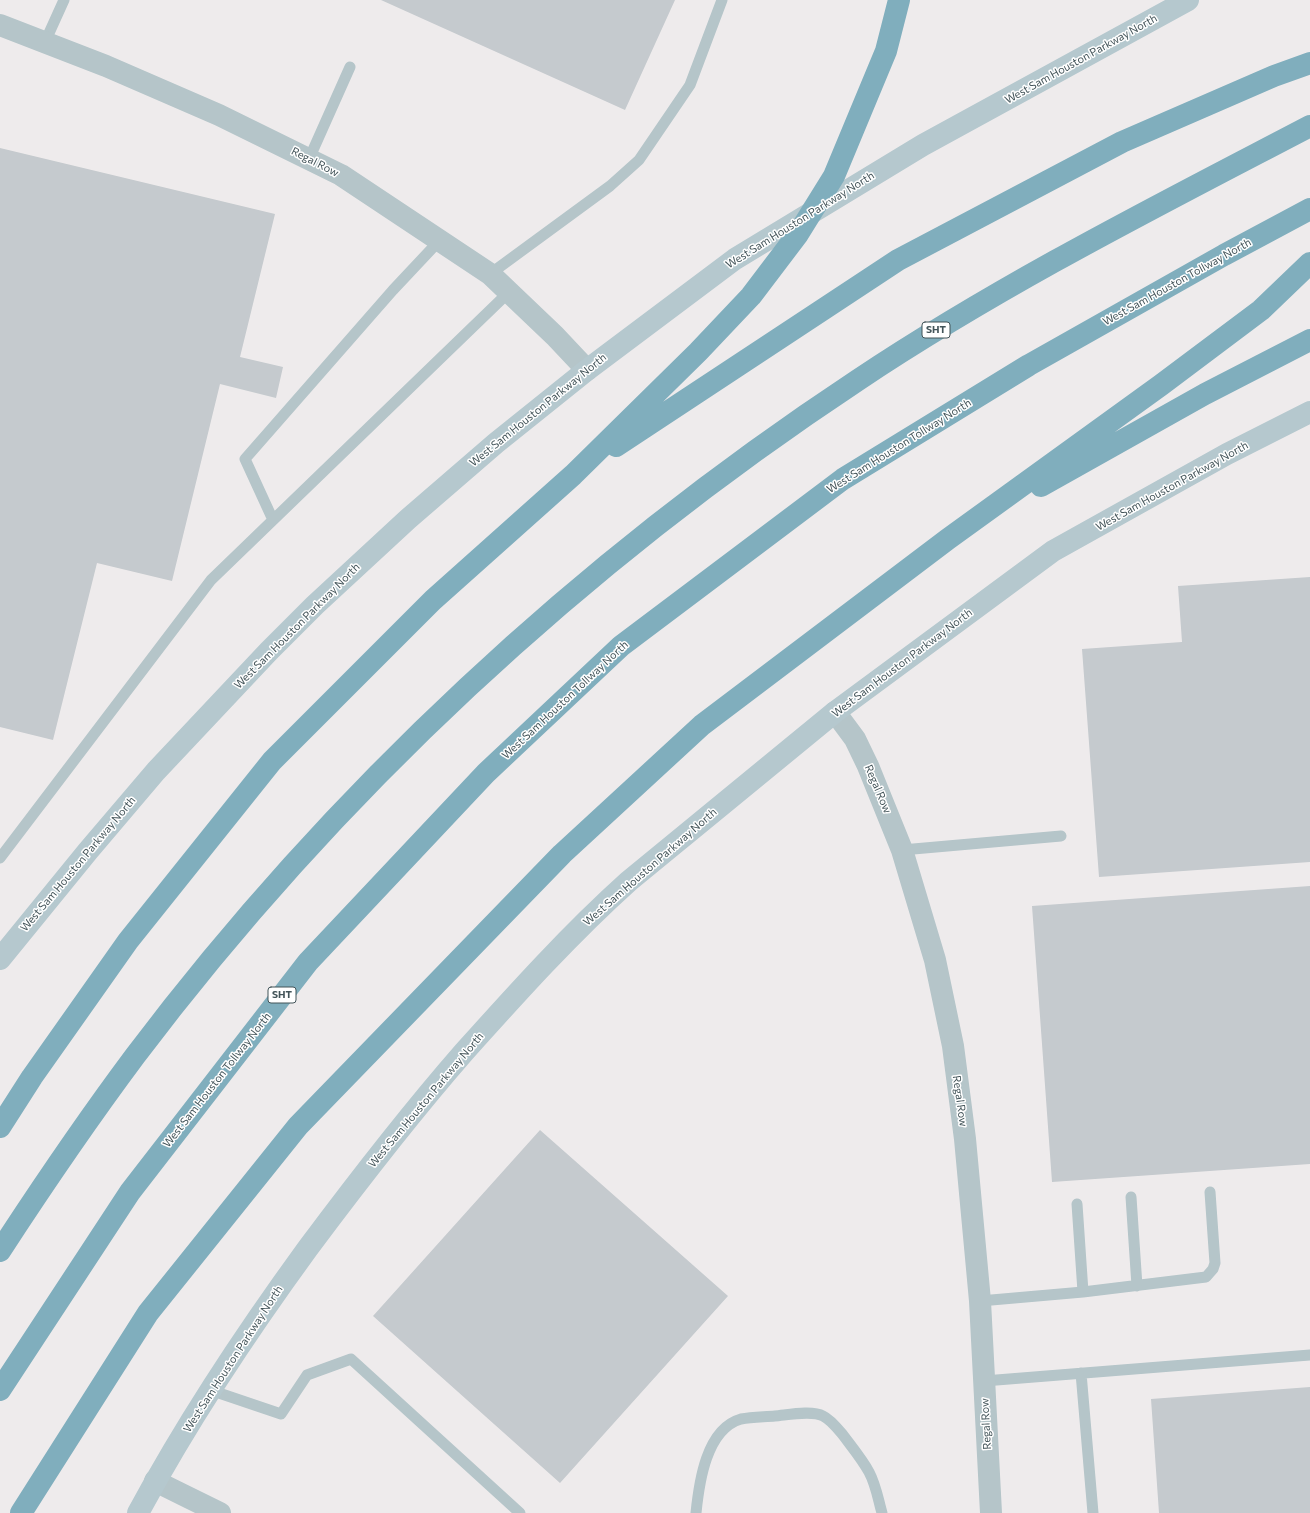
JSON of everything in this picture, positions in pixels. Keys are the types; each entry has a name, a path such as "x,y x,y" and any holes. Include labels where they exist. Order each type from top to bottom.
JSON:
{"highway":[{"path":"0,1127 32,1076 128,941 272,761 433,600 573,474 698,352 751,296 798,234 834,176 886,50 899,0"},
{"path":"573,474 898,260 1122,142 1274,76 1310,63"},
{"name":"SHT","path":"0,1251 79,1133 121,1074 198,976 262,900 330,825 399,753 508,650 589,579 657,524 725,473 829,399 900,352 950,321 1040,270 1310,126"},
{"name":"West Sam Houston Tollway North","path":"0,1390 130,1192 308,962 486,773 621,646 843,479 1036,361 1224,255 1310,209"},
{"path":"21,1513 148,1313 298,1126 562,854 702,725 948,539 1162,385 1261,310 1310,263"},
{"path":"948,539 1205,394 1310,340"}],"main road":[{"name":"West Sam Houston Parkway North","path":"0,959 88,851 156,771 269,651 315,605 408,519 496,443 586,370 735,258 923,145 1188,0"},
{"name":"West Sam Houston Parkway North","path":"138,1513 155,1481 210,1390 260,1314 341,1203 429,1093 552,955 596,910 629,881 836,712 1053,551 1227,454 1310,412"}],"street":[{"name":"Regal Row","path":"0,25 106,66 219,115 341,175 490,274 555,336 586,370"},
{"name":"Regal Row","path":"836,712 855,739 868,766 902,850 935,960 953,1046 966,1139 980,1301 991,1513"},
{"path":"155,1481 220,1513"}],"lane":[{"path":"45,42 64,0"},
{"path":"490,274 610,186 639,160 690,85 722,0"},
{"path":"309,159 350,67"},
{"path":"273,520 245,459 393,290 439,241"},
{"path":"0,858 211,580 509,292"},
{"path":"902,850 1061,836"},
{"path":"980,1301 1082,1292 1206,1277 1214,1269 1215,1263 1210,1192"},
{"path":"1131,1197 1137,1286"},
{"path":"1077,1204 1082,1292"},
{"path":"984,1381 1310,1355"},
{"path":"210,1390 281,1414 307,1374 351,1359 520,1513"},
{"path":"1081,1373 1093,1513"},
{"path":"696,1513 699,1484 706,1459 715,1440 727,1426 741,1420 807,1413 823,1416 837,1429 860,1456 872,1479 882,1513"}],"building":[{"path":"381,0 675,0 625,110"},
{"path":"0,148 275,214 240,357 283,367 276,398 220,384 172,581 97,563 53,740 0,727"},
{"path":"1310,577 1310,862 1099,877 1082,649 1182,642 1178,586"},
{"path":"1310,886 1310,1164 1052,1182 1032,906"},
{"path":"540,1130 728,1296 560,1483 373,1316"},
{"path":"1310,1387 1310,1513 1159,1513 1151,1399"}]}
